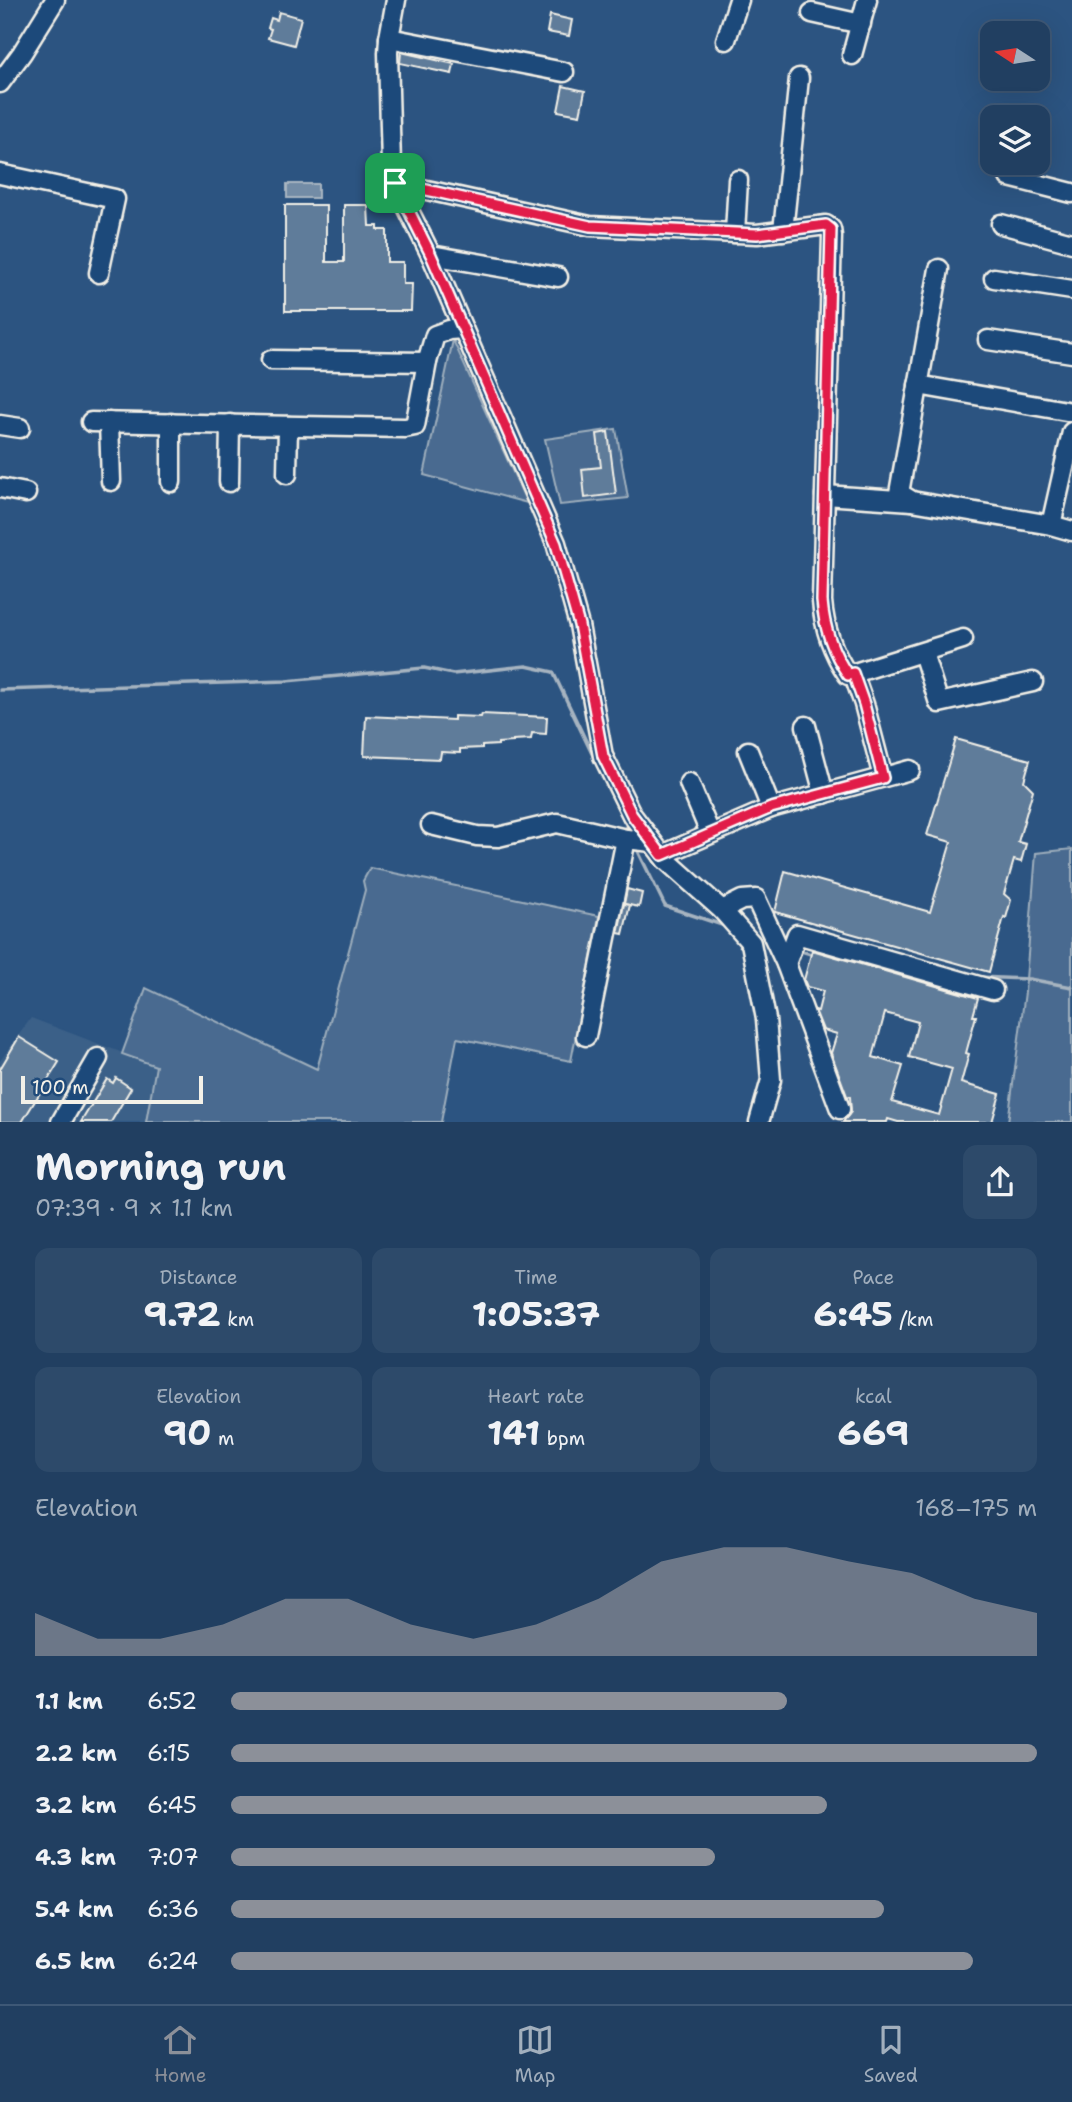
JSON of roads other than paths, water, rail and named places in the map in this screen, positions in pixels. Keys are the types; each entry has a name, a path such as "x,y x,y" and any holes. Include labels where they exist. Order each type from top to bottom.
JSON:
{"street":[{"path":"0,83 55,0"},
{"path":"396,0 389,38 391,165 395,183 431,255 556,544 579,625 603,756 632,815 657,848 722,910 751,943 766,1019 771,1080 759,1122"},
{"path":"726,40 739,0"},
{"path":"852,55 867,0"},
{"path":"812,13 861,24"},
{"path":"389,38 564,72"},
{"path":"783,231 799,78"},
{"path":"0,174 116,199 99,273"},
{"path":"1009,177 1072,193"},
{"path":"735,233 738,180"},
{"path":"395,183 590,226 757,234 826,225 831,229 822,601 824,621 840,664 848,675 962,639"},
{"path":"1001,224 1072,243"},
{"path":"431,255 558,277"},
{"path":"912,501 899,493 939,269"},
{"path":"994,278 1072,290"},
{"path":"91,422 404,428 415,426 435,335 463,329"},
{"path":"988,340 1072,353"},
{"path":"271,360 427,362"},
{"path":"918,385 1072,412"},
{"path":"109,422 111,481"},
{"path":"171,423 171,482"},
{"path":"229,482 230,424"},
{"path":"0,425 20,428"},
{"path":"287,474 288,426"},
{"path":"1051,525 1072,432"},
{"path":"0,488 26,493"},
{"path":"825,495 912,501 1072,531"},
{"path":"923,653 939,703 1033,682"},
{"path":"853,673 883,778"},
{"path":"806,726 824,794"},
{"path":"748,751 771,808"},
{"path":"431,825 477,836 498,837 557,823 657,848 710,833 771,808 910,770"},
{"path":"689,783 710,833"},
{"path":"586,1036 626,839"},
{"path":"722,910 741,900 756,899 786,964 840,1109"},
{"path":"786,964 797,934 993,990"},
{"path":"61,1122 98,1058"}],"waterway":[{"path":"0,690 286,681 424,668 453,674 526,666 553,672 630,833"},
{"path":"636,847 665,906 728,927"},
{"path":"798,950 814,955"},
{"path":"889,973 906,974"},
{"path":"977,977 1029,979 1072,987"}]}
